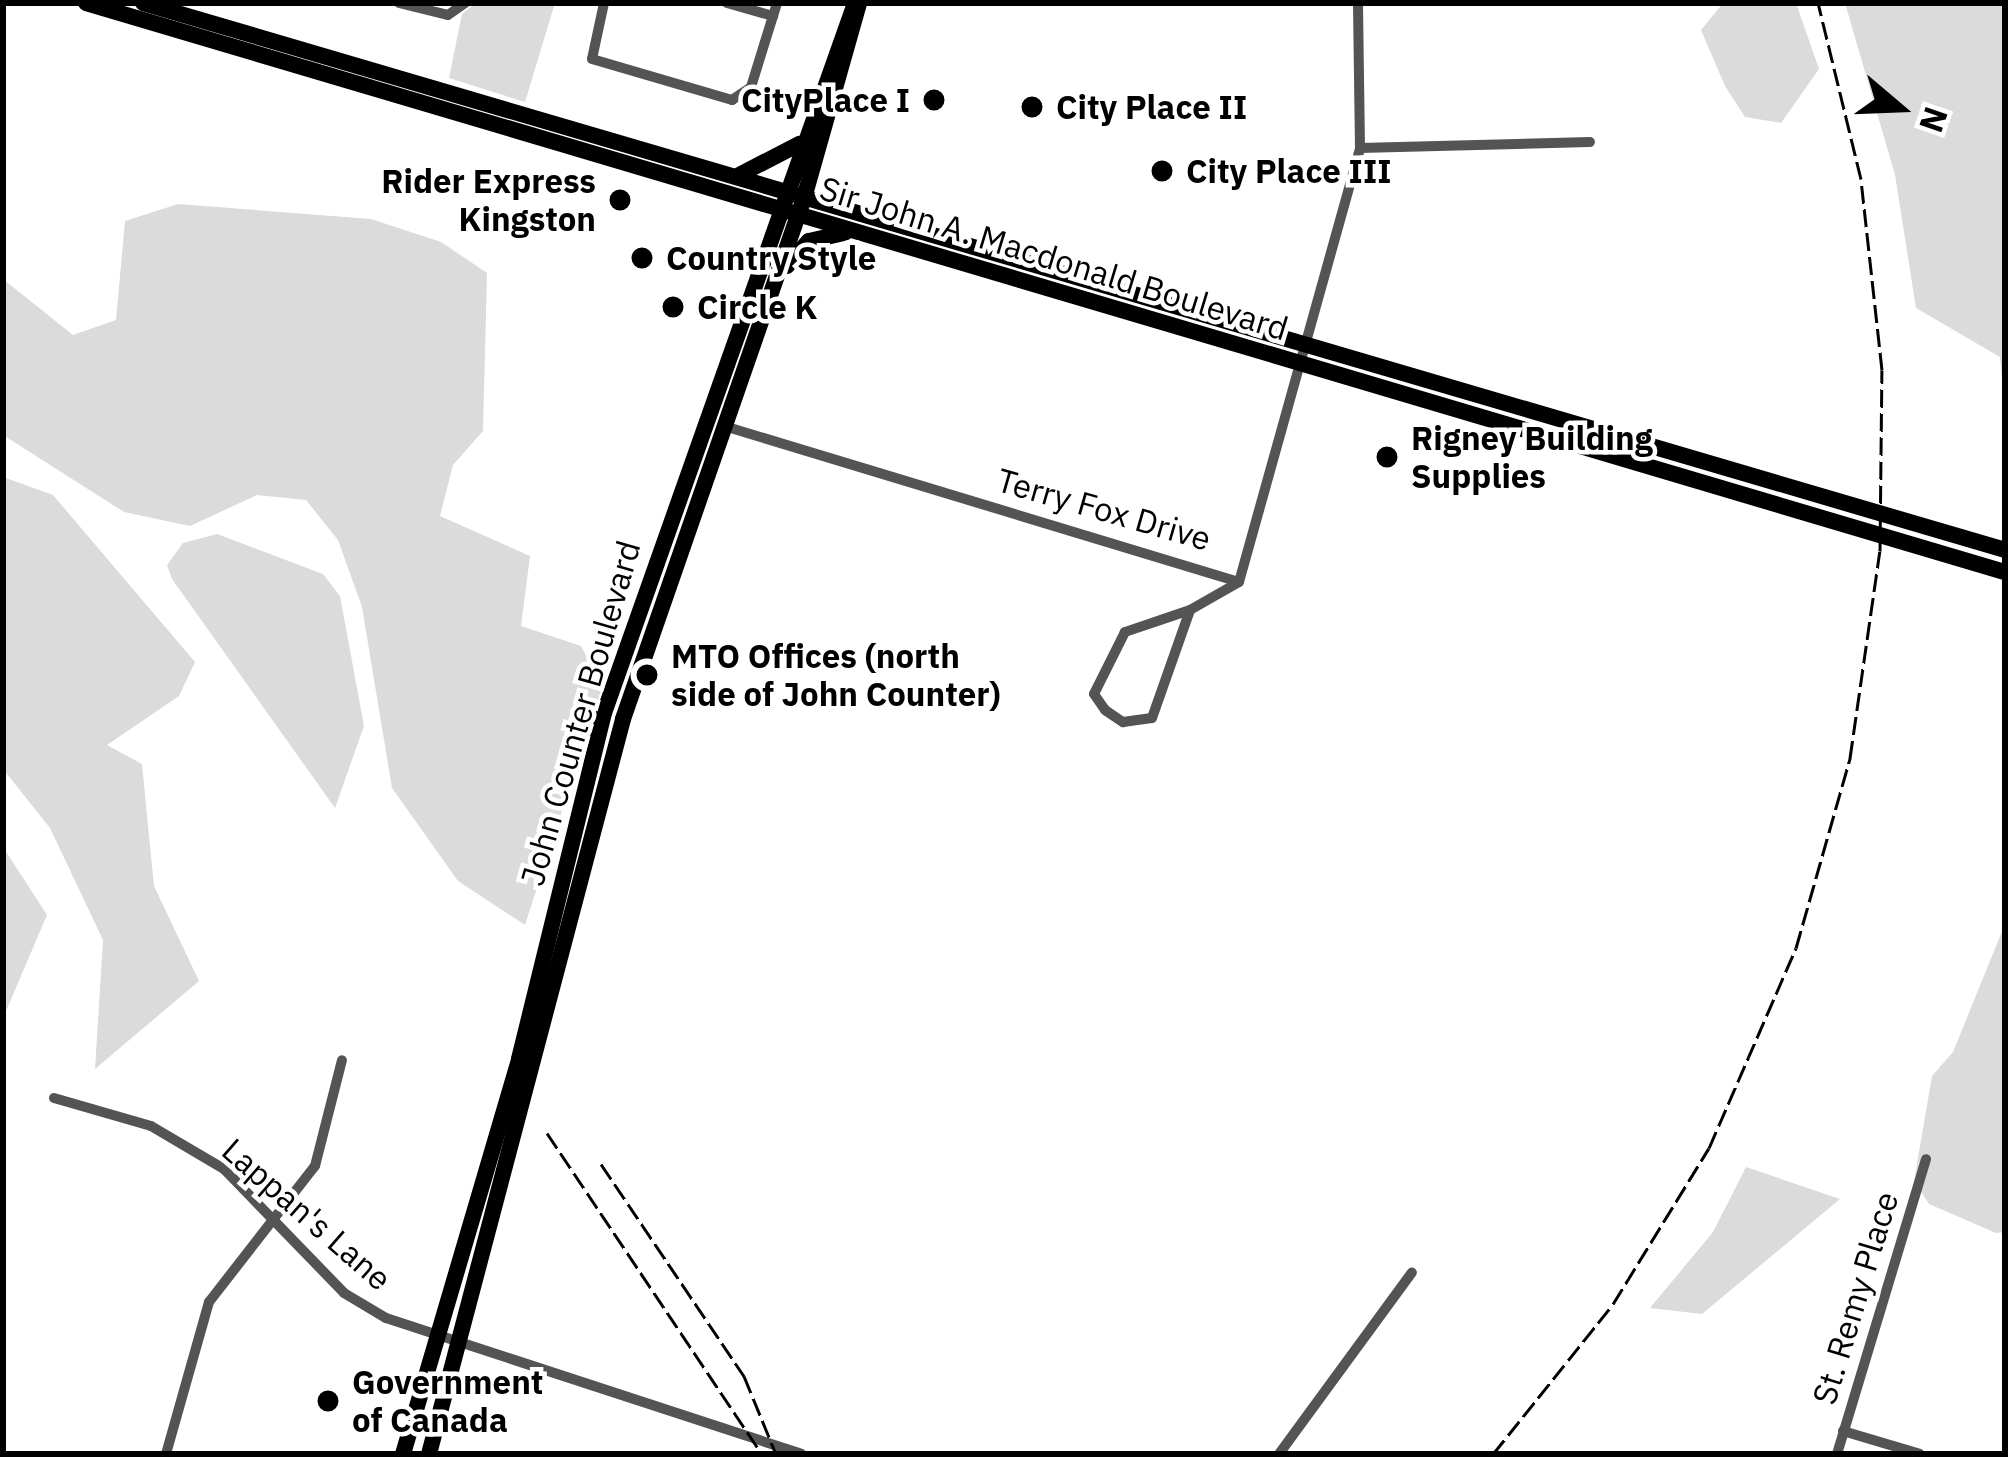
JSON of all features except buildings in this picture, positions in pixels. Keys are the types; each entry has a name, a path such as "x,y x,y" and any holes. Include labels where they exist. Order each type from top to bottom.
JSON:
{"main road":[{"name":"Sir John A. Macdonald Boulevard","path":"86,3 1312,346 1825,508 1940,553 2005,572"},
{"name":"Sir John A. Macdonald Boulevard","path":"142,3 732,176 780,199"},
{"name":"John Counter Boulevard","path":"403,1454 439,1340 604,713 780,199 857,3"},
{"name":"John Counter Boulevard","path":"429,1454 464,1347 623,719 802,205 857,3"},
{"path":"732,176 772,167 802,141"},
{"name":"Sir John A. Macdonald Boulevard","path":"802,205 857,232 1306,366 1825,508 1942,531 2005,550"},
{"path":"764,309 809,241 857,232"}],"street":[{"path":"407,4 448,15 465,3"},
{"path":"604,3 592,59 722,99 751,87 775,9 727,3"},
{"name":"Terry Fox Drive","path":"724,427 1239,582 1312,346 1360,148 1358,3"},
{"path":"1360,148 1591,142"},
{"path":"1190,610 1152,718 1123,722 1105,710 1099,676 1125,632 1190,610 1239,582"},
{"path":"166,1454 209,1302 315,1166 342,1060"},
{"name":"Lappan's Lane","path":"54,1098 151,1126 224,1169 344,1292 439,1340 801,1454"},
{"name":"St. Remy Place","path":"1837,1454 1926,1159"},
{"path":"1279,1454 1412,1273"},
{"path":"1844,1431 1920,1454"}],"shaded area":[{"path":"476,3 555,3 525,102 449,78 462,14"},
{"path":"1723,3 1796,3 1819,69 1781,123 1745,117 1725,86 1701,30"},
{"path":"1845,3 2005,3 2005,414 2000,357 1916,308 1895,175"},
{"path":"178,204 371,219 441,242 487,273 483,431 453,465 440,516 530,556 521,626 581,646 602,687 525,925 458,881 392,788 362,607 338,540 306,500 257,495 190,526 124,512 3,435 3,279 73,335 116,320 125,221"},
{"path":"3,477 53,495 195,662 179,696 107,745 142,764 154,886 199,981 95,1069 103,940 50,828 3,769"},
{"path":"217,534 323,574 340,596 364,726 335,808 172,579 167,565 183,543"},
{"path":"3,847 47,915 3,1018"},
{"path":"2005,924 2005,1232 1996,1233 1929,1204 1914,1181 1932,1076 1953,1052"},
{"path":"1746,1167 1840,1199 1702,1314 1650,1308 1713,1232"}],"railway":[{"path":"1493,1454 1613,1304 1709,1148 1796,948 1850,758 1880,551 1882,370 1861,179 1818,3"},
{"path":"547,1133 762,1454"},
{"path":"601,1164 744,1376 776,1454"}],"place":[{"name":"CityPlace I","path":"934,100"},
{"name":"City Place II","path":"1032,107"},
{"name":"City Place III","path":"1162,171"},
{"name":"Rider Express Kingston","path":"620,200"},
{"name":"Country Style","path":"642,258"},
{"name":"Circle K","path":"673,307"},
{"name":"Rigney Building Supplies","path":"1387,457"},
{"name":"MTO Offices (north side of John Counter)","path":"647,675"},
{"name":"Government of Canada","path":"328,1401"}]}
